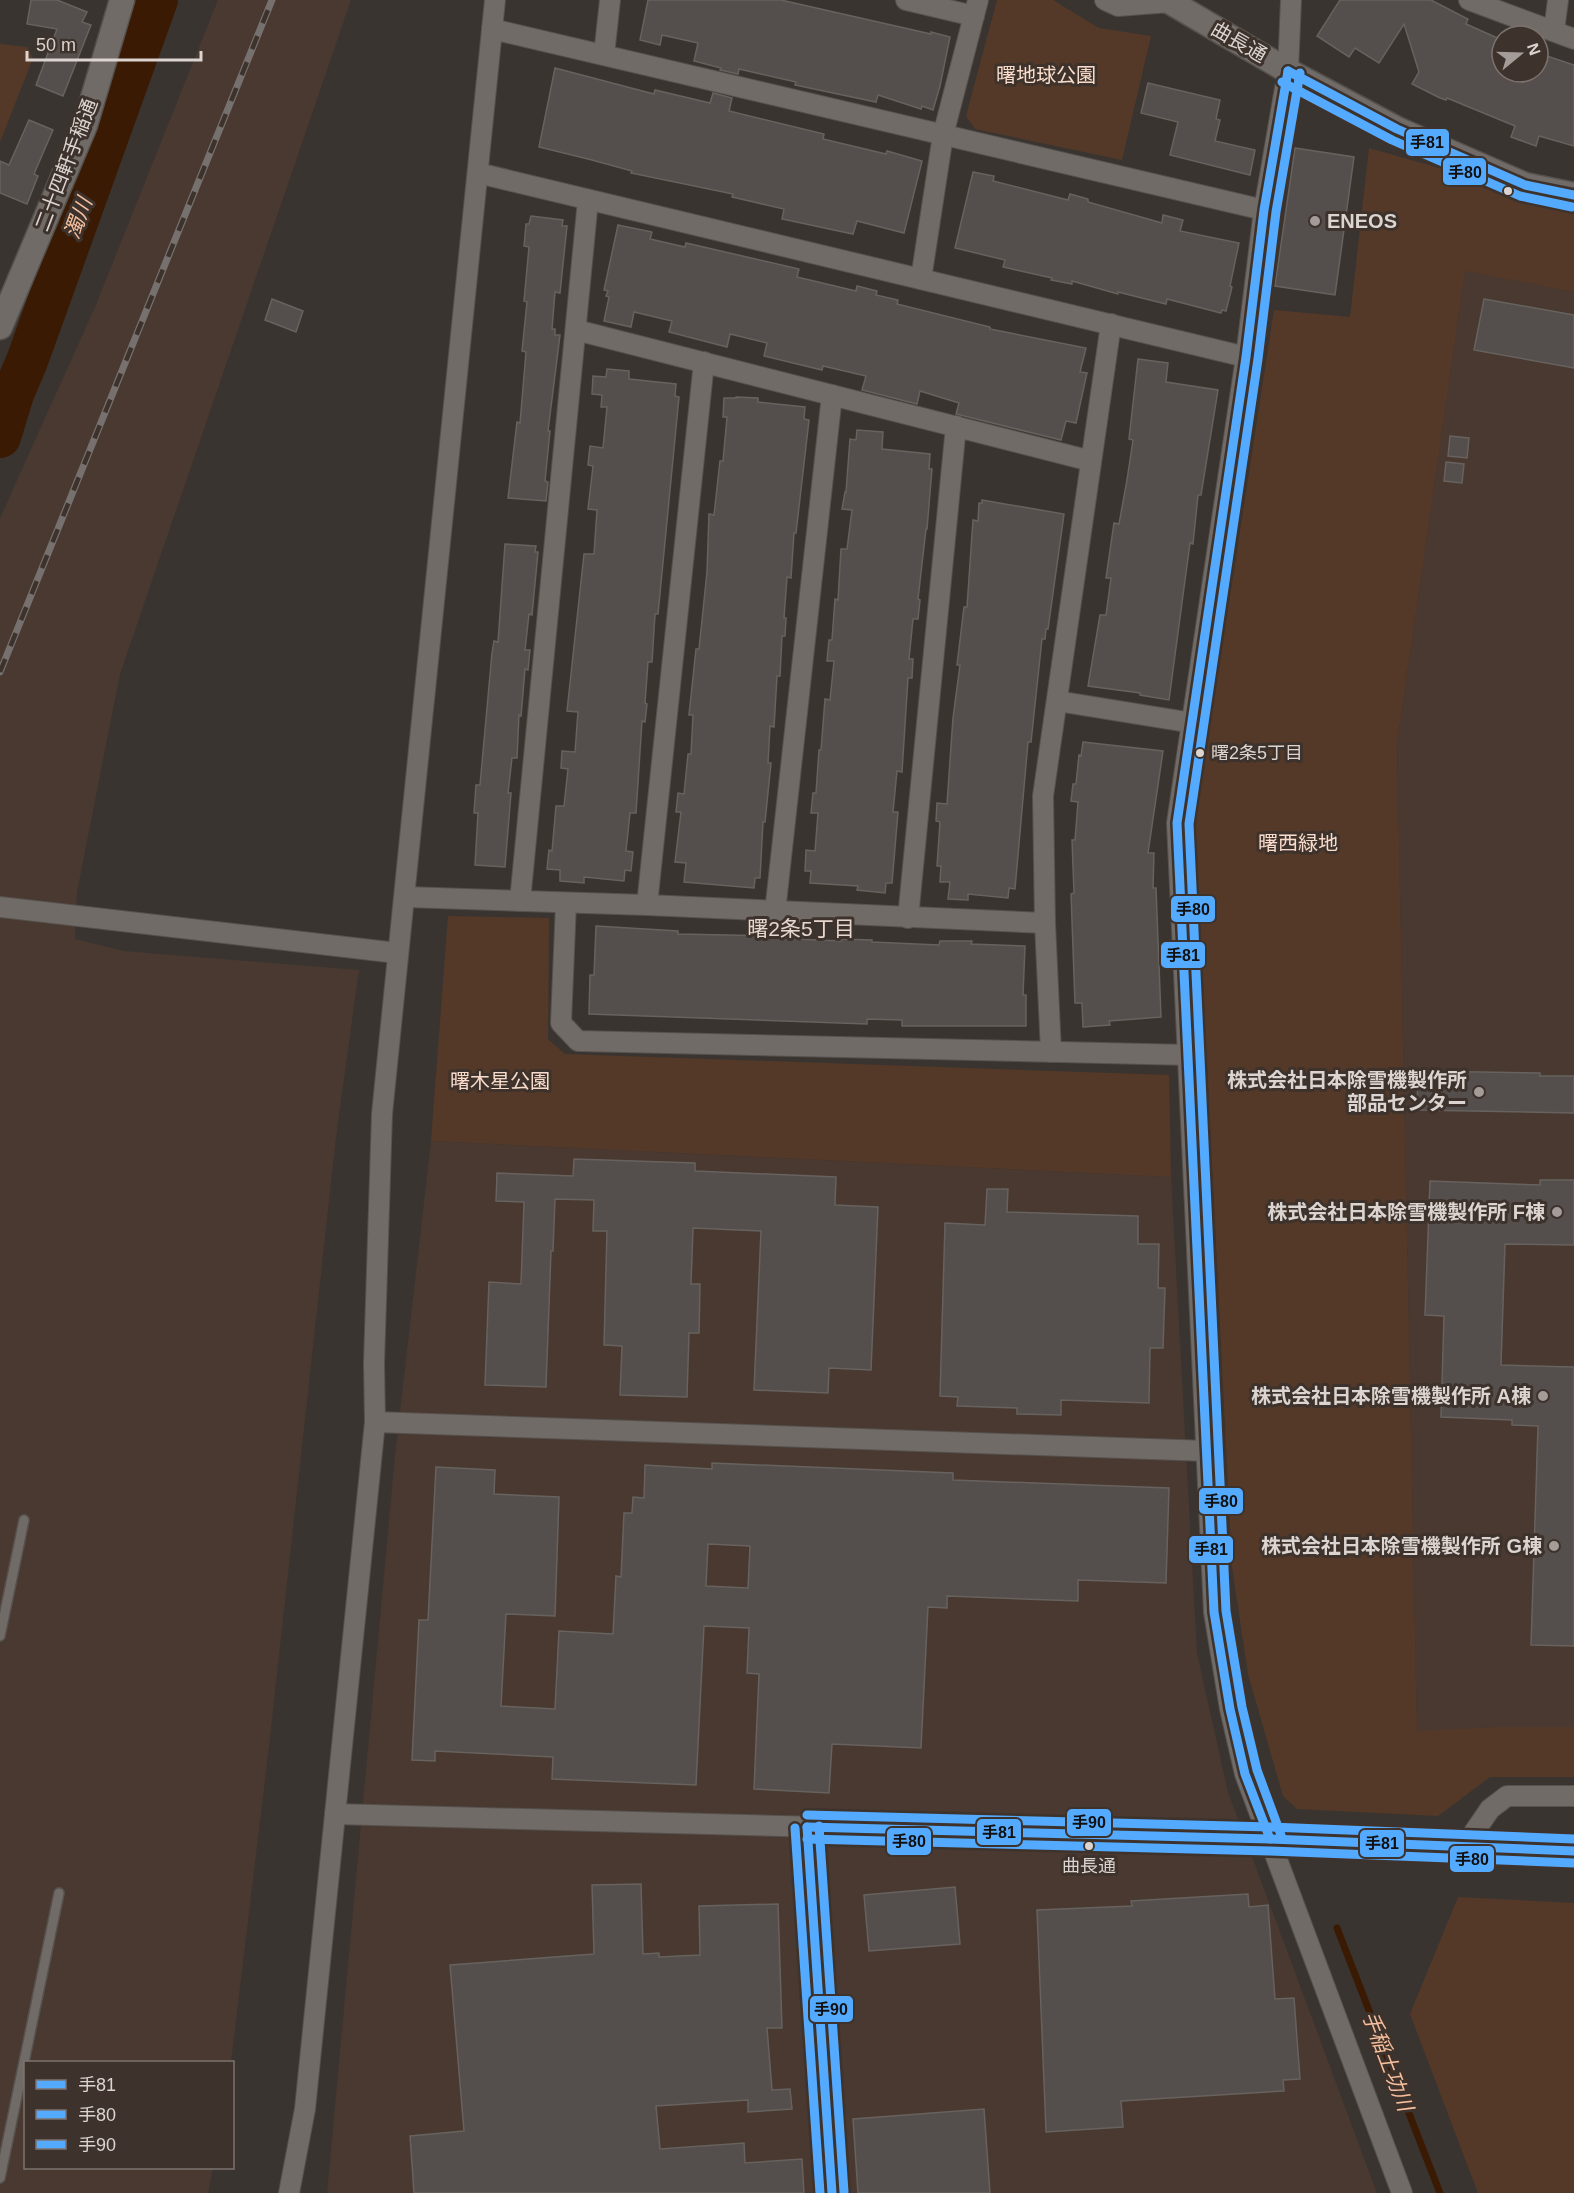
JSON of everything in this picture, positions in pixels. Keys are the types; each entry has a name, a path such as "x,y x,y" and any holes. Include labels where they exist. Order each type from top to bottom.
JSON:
{"street":[{"name":"二十四軒手稲通","path":"0,325 85,125 122,0"},
{"path":"289,2193 305,2109 375,1422 374,1363 382,1114 397,953 406,897 495,0"},
{"path":"604,55 609,0"},
{"path":"906,0 976,8 943,135 921,279"},
{"path":"1105,0 1118,6 1169,1"},
{"path":"1291,0 1288,71 1264,210 1246,357 1178,823 1214,1612 1226,1687 1245,1774 1402,2193"},
{"path":"1470,0 1574,39"},
{"path":"1554,31 1558,0"},
{"name":"曲長通","path":"1169,1 1288,71 1397,129 1525,185 1574,195"},
{"path":"492,29 1264,210"},
{"path":"478,173 1246,357"},
{"path":"520,901 588,200"},
{"path":"1052,1052 1045,923 1043,796 1111,324"},
{"path":"576,330 1091,460"},
{"path":"647,905 704,362"},
{"path":"775,912 832,395"},
{"path":"908,918 956,426"},
{"path":"1057,701 1193,723"},
{"path":"406,897 647,905 1045,923"},
{"path":"567,903 561,1023 578,1041 1189,1055"},
{"path":"0,907 397,953"},
{"path":"375,1422 1207,1451"},
{"path":"1464,1847 1490,1809 1507,1796 1574,1796"},
{"path":"335,1814 1270,1839 1574,1851"},
{"path":"807,1827 832,2193"}],"lane":[{"path":"0,1636 24,1521"},
{"path":"24,2061 59,1893"},
{"path":"0,2178 24,2062"}],"shaded area":[{"path":"218,0 351,0 120,674 77,892 75,939 124,951 359,970 336,1137 269,1747 231,2061 24,2061 24,2169 213,2169 208,2193 0,2193 0,518 95,307"},
{"path":"1465,270 1574,292 1574,1727 1496,1727 1417,1732 1397,744"},
{"path":"431,1141 1171,1177 1197,1653 1228,1792 1377,2193 327,2193 395,1456"}],"green space":[{"name":"曙地球公園","path":"997,0 1053,0 1099,28 1151,36 1122,160 975,129 966,116"},
{"path":"0,44 27,47 33,58 0,142"},
{"name":"曙西緑地","path":"1369,148 1574,206 1574,292 1465,271 1397,744 1417,1731 1496,1727 1574,1727 1574,1777 1490,1777 1438,1816 1297,1809 1283,1796 1248,1674 1232,1567 1195,824 1274,310 1350,317"},
{"name":"曙木星公園","path":"448,916 549,918 548,1039 565,1054 1169,1075 1171,1177 431,1141"},
{"path":"1458,1897 1574,1903 1574,2193 1478,2193 1410,2014"}],"building":[{"path":"31,0 57,0 87,12 82,22 91,25 63,96 36,85 57,29 27,24"},
{"path":"648,0 781,0 950,37 933,110 922,106 921,109 878,95 876,102 795,85 796,82 739,69 738,74 694,61 698,43 662,35 660,45 640,40"},
{"path":"1340,0 1431,0 1468,19 1466,24 1490,35 1490,84 1550,84 1550,57 1574,65 1574,146 1539,136 1536,146 1511,137 1515,126 1447,98 1446,100 1440,98 1412,84 1419,72 1404,24 1379,63 1355,48 1349,57 1317,36"},
{"path":"555,68 654,94 655,90 710,103 713,93 732,98 729,111 824,134 823,139 886,154 887,151 922,161 904,233 857,221 853,234 782,219 784,209 732,197 733,194 631,173 632,171 539,147"},
{"path":"1148,83 1220,100 1216,119 1220,120 1215,141 1255,150 1250,175 1170,155 1178,122 1141,113"},
{"path":"29,120 53,130 34,174 38,176 27,204 0,193 0,161 9,165"},
{"path":"1295,148 1354,157 1335,295 1275,286"},
{"path":"973,172 994,176 993,181 1068,200 1070,194 1088,199 1088,202 1162,223 1163,215 1183,220 1180,231 1239,243 1226,311 1222,310 1221,313 1167,299 1166,304 1072,281 1072,284 1051,280 1052,278 1003,267 1005,260 955,248"},
{"path":"531,216 563,220 562,226 567,226 560,293 555,292 552,329 555,329 555,335 560,335 548,431 550,431 545,481 548,482 546,501 508,498 517,422 520,423 526,352 522,351 529,247 524,246 526,224 529,224"},
{"path":"618,225 652,232 650,239 685,247 686,243 799,269 797,277 856,291 857,286 877,291 876,295 898,300 897,304 990,327 990,329 1086,348 1080,372 1087,373 1076,423 1066,421 1061,440 956,414 959,403 920,391 917,404 862,390 866,376 823,366 822,370 764,356 767,343 730,334 727,347 669,332 672,321 634,312 631,327 604,321 609,297 606,296 608,291 604,290"},
{"path":"272,299 303,311 296,332 265,320"},
{"path":"1484,299 1574,315 1574,368 1474,350"},
{"path":"1138,359 1168,363 1166,382 1218,390 1201,495 1198,495 1193,544 1190,543 1169,700 1140,695 1140,693 1088,686 1100,615 1106,615 1111,578 1106,578 1114,523 1119,524 1127,480 1133,440 1129,439"},
{"path":"607,369 629,371 629,379 676,384 675,396 679,397 658,614 655,614 652,662 648,662 645,703 647,704 645,722 642,721 636,813 630,813 626,851 633,852 631,871 625,870 624,881 584,877 584,883 560,881 560,870 547,869 549,850 552,851 556,806 564,806 568,769 561,768 562,751 575,752 578,712 567,711 584,554 594,554 597,510 588,509 593,466 588,465 590,446 603,448 607,407 601,407 602,395 592,394 593,376 606,377"},
{"path":"724,398 758,398 758,402 805,407 804,419 809,420 796,533 794,533 791,578 787,577 785,636 782,636 780,676 777,676 774,727 770,726 768,763 771,763 765,822 763,822 760,878 755,878 754,888 684,882 686,863 675,862 681,812 676,812 678,793 684,794 688,754 691,754 693,715 689,715 707,572 709,514 714,515 720,461 723,461 727,417 723,417"},
{"path":"857,430 883,432 882,449 930,454 929,469 932,469 918,599 920,600 918,619 913,619 909,659 913,659 912,678 908,678 902,772 897,771 893,812 898,812 892,883 886,883 885,893 857,890 858,886 810,883 811,871 805,871 806,850 815,851 818,813 811,813 813,793 816,793 825,699 830,700 834,661 827,661 829,640 832,640 835,599 838,600 841,549 847,549 852,510 842,509 846,492 850,439 856,440"},
{"path":"1450,436 1469,438 1467,458 1448,456"},
{"path":"1446,462 1464,464 1462,483 1444,481"},
{"path":"982,500 1064,514 1048,629 1046,629 1045,639 1042,639 1031,742 1028,742 1015,889 1009,888 1008,898 968,894 968,900 948,899 950,882 940,882 941,866 937,866 940,822 936,821 937,803 947,804 953,718 960,665 957,665 964,607 967,607 973,520 978,521 979,503 982,503"},
{"path":"505,544 536,546 535,552 538,552 532,615 529,614 525,650 530,650 528,670 525,669 521,716 519,715 517,758 512,758 508,793 511,793 505,867 475,865 478,813 474,813 476,785 480,785 492,653 494,641 498,642"},
{"path":"1083,742 1163,751 1148,853 1154,853 1153,888 1156,888 1161,1017 1109,1021 1110,1025 1083,1027 1082,1003 1075,1003 1071,894 1074,893 1072,840 1075,840 1078,802 1071,801"},
{"path":"596,926 678,931 678,934 774,936 774,938 841,941 841,939 872,940 872,942 939,945 940,941 972,941 971,944 1025,946 1023,995 1026,995 1026,1026 902,1026 902,1020 867,1019 867,1024 589,1014 590,975 594,975"},
{"name":"株式会社日本除雪機製作所 部品センター","path":"1418,1071 1540,1073 1540,1076 1574,1076 1574,1113 1417,1110"},
{"path":"574,1159 695,1163 695,1171 836,1177 835,1205 878,1207 871,1370 829,1368 828,1393 754,1390 761,1231 693,1228 691,1284 700,1284 699,1333 689,1333 687,1397 620,1395 622,1346 604,1345 607,1231 593,1231 594,1200 555,1199 546,1387 485,1385 489,1282 521,1284 524,1202 496,1201 497,1173 573,1176"},
{"path":"1540,1180 1574,1180 1574,1245 1505,1244 1501,1365 1574,1367 1574,1646 1531,1645 1538,1426 1512,1425 1512,1420 1441,1417 1444,1316 1425,1315 1430,1181 1540,1185"},
{"path":"987,1189 1008,1189 1007,1212 1138,1216 1138,1244 1159,1244 1158,1288 1165,1288 1163,1348 1150,1348 1149,1403 1061,1400 1061,1415 1017,1414 1017,1408 957,1406 958,1397 940,1396 945,1223 985,1225"},
{"path":"712,1463 953,1473 953,1480 1169,1488 1166,1583 1078,1580 1078,1601 947,1596 947,1608 928,1607 921,1748 832,1744 829,1793 754,1789 759,1674 747,1673 749,1628 704,1626 696,1785 552,1779 553,1757 435,1751 435,1761 412,1760 419,1620 428,1620 436,1467 495,1470 494,1494 559,1497 555,1616 506,1614 501,1706 555,1709 559,1631 613,1634 616,1576 621,1577 624,1513 632,1513 633,1497 644,1498 645,1465 712,1469","holes":["708,1544 750,1546 748,1588 706,1586"]},
{"path":"641,1884 643,1954 659,1953 659,1957 700,1955 699,1906 778,1904 782,2028 767,2028 772,2090 790,2089 792,2109 748,2112 748,2100 656,2106 660,2149 744,2143 745,2163 802,2159 804,2193 414,2193 410,2136 464,2131 450,1965 594,1954 592,1885"},
{"path":"955,1887 960,1944 869,1951 864,1895"},
{"path":"1248,1894 1249,1907 1268,1905 1275,1999 1294,1998 1300,2079 1283,2080 1284,2091 1121,2101 1123,2127 1046,2132 1037,1910 1132,1906 1131,1901"},
{"path":"984,2109 990,2193 858,2193 853,2119"}],"waterway":[{"name":"濁川","path":"0,437 13,394 27,361 157,0"},
{"path":"14,359 27,361"},
{"name":"手稲土功川","path":"1337,1928 1440,2193"}],"railway":[{"path":"0,672 272,0"}],"transit line":[{"name":"手81","path":"1288,71 1397,129 1525,185 1574,195"},
{"name":"手81","path":"1270,1839 1245,1774 1230,1709 1214,1612 1177,823 1246,357 1264,210 1288,71"},
{"name":"手80","path":"1281,1835 1257,1770 1242,1707 1226,1611 1189,824 1258,359 1276,212 1300,73"},
{"name":"手80","path":"1282,82 1392,140 1520,196 1572,207"},
{"name":"手90","path":"807,1815 1270,1827 1574,1839"},
{"name":"手90","path":"819,1826 844,2192"},
{"name":"手81","path":"807,1827 1270,1839 1574,1851"},
{"name":"手81","path":"807,1827 832,2193"},
{"name":"手80","path":"795,1828 820,2193"},
{"name":"手80","path":"807,1839 1270,1851 1574,1863"}],"place":[{"name":"ENEOS","path":"1315,221"},
{"name":"曙2条5丁目","path":"1200,753"},
{"name":"株式会社日本除雪機製作所 部品センター","path":"1479,1092"},
{"name":"株式会社日本除雪機製作所 F棟","path":"1557,1212"},
{"name":"株式会社日本除雪機製作所 A棟","path":"1543,1396"},
{"name":"株式会社日本除雪機製作所 G棟","path":"1554,1546"},
{"name":"曲長通","path":"1089,1846"}],"district":[{"name":"曙2条5丁目","path":"801,928"}]}
